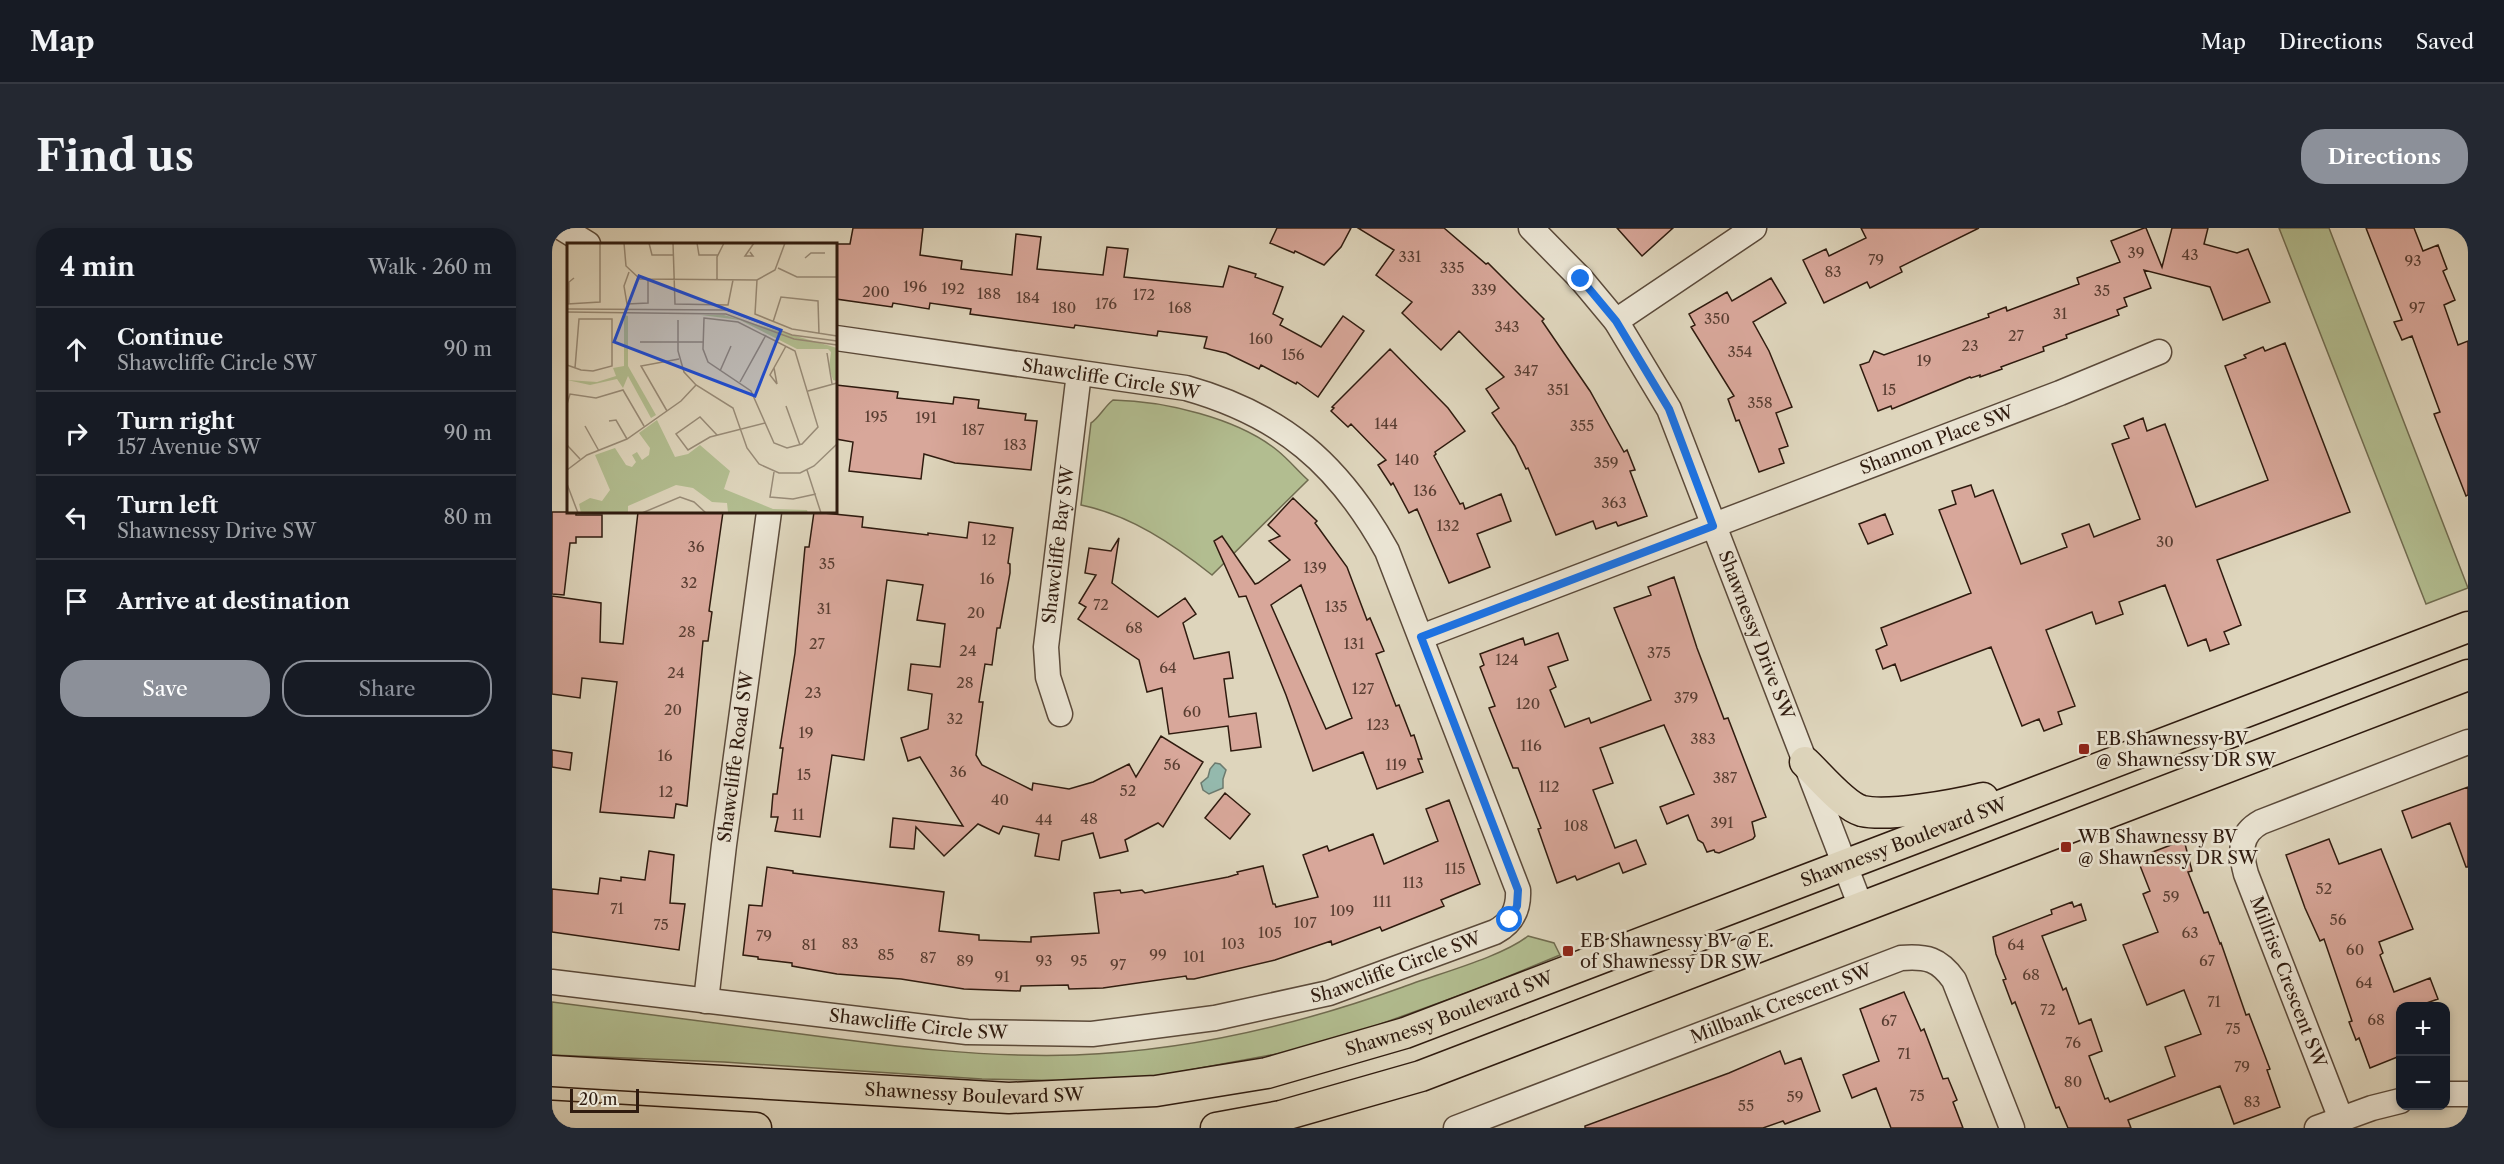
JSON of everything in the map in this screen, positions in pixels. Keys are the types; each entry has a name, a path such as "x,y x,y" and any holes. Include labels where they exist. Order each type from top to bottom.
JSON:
{"main road":[{"name":"Shawnessy Boulevard SW","path":"552,1071 1009,1098 1155,1091 1267,1073 1405,1033 2468,627"},
{"path":"1216,1128 1281,1116 1421,1076 2468,675"},
{"path":"1805,762 1846,801 1862,811 1904,812 1965,802 2099,768"},
{"path":"552,1116 756,1128"}],"street":[{"path":"562,228 586,243"},
{"name":"Shawnessy Drive SW","path":"1532,228 1581,279 1616,321 1669,409 1861,907"},
{"path":"1616,321 1754,228"},
{"name":"Shawcliffe Circle SW","path":"552,982 967,1032 1092,1034 1215,1018 1329,993 1495,932 1506,925 1514,914 1518,890 1386,551 1373,526 1344,486 1306,446 1260,416 1215,396 1154,381 1079,373 837,338"},
{"name":"Shannon Place SW","path":"1421,637 2060,393 2159,352"},
{"name":"Shawcliffe Bay SW","path":"1060,714 1048,677 1046,647 1079,373"},
{"name":"Shawcliffe Road SW","path":"706,1001 723,845 769,513"},
{"name":"Millrise Crescent SW","path":"2341,1119 2246,874 2242,858 2243,842 2252,827 2261,822 2468,742"},
{"name":"Millbank Crescent SW","path":"1456,1128 1901,958 1918,957 1943,966 1954,980 2012,1128"},
{"path":"2450,1094 2468,1094"},
{"path":"2317,1128 2372,1107 2396,1102"}],"green space":[{"path":"2279,228 2329,228 2468,588 2426,604"},
{"path":"1113,400 1177,408 1243,429 1262,439 1282,454 1308,480 1212,575 1182,552 1134,523 1081,505 1091,423"},
{"path":"1528,936 1554,943 1560,955 1480,988 1364,1030 1287,1052 1157,1076 1079,1081 982,1079 724,1062 552,1055 552,1002 869,1043 972,1053 1075,1055 1159,1048 1242,1034 1363,1001 1486,958 1517,944"}],"water":[{"path":"1215,763 1220,764 1226,770 1223,788 1209,794 1203,790 1201,783 1208,777"}],"building":[{"path":"853,228 923,228 920,255 962,261 961,269 1012,275 1016,234 1041,237 1037,269 1103,275 1107,247 1128,249 1124,277 1223,287 1229,266 1256,274 1255,277 1283,287 1273,314 1283,319 1280,325 1321,347 1343,316 1364,331 1318,397 1297,382 1296,384 1261,365 1259,369 1226,353 1204,348 1207,337 1158,331 1157,336 1075,325 1074,328 970,314 971,309 930,303 929,309 893,303 892,307 837,299 837,244 850,244"},
{"path":"1277,228 1351,228 1341,247 1324,265 1295,251 1294,253 1270,243"},
{"path":"1358,228 1444,228 1486,264 1488,263 1544,319 1542,321 1590,391 1624,452 1627,450 1635,470 1630,471 1647,516 1618,526 1616,522 1596,529 1593,521 1556,535 1528,468 1526,469 1515,446 1492,413 1499,408 1486,389 1504,377 1459,331 1441,350 1402,313 1412,302 1376,275 1394,250"},
{"path":"1617,228 1673,228 1642,256"},
{"path":"1861,228 1979,228 1900,267 1902,272 1870,288 1867,282 1824,303 1803,260 1826,249 1829,256 1866,238"},
{"path":"2146,228 2162,267 2172,228 2208,228 2204,244 2237,253 2248,249 2270,302 2223,320 2210,287 2144,270 2151,288 2124,298 2127,306 2117,310 2119,315 2066,335 2067,338 2043,347 2044,351 2001,367 2002,369 1980,377 1980,375 1970,377 1892,409 1891,406 1878,411 1860,365 1869,362 1874,351 1884,355 1989,317 1988,314 2006,307 2007,311 2079,284 2077,278 2120,262 2111,241"},
{"path":"2366,228 2414,228 2423,251 2438,245 2447,269 2443,271 2455,300 2444,305 2458,345 2468,341 2468,495 2466,496 2434,414 2440,412 2412,336 2402,340 2394,322 2402,320"},
{"path":"1771,278 1786,303 1753,322 1769,351 1792,407 1776,413 1788,446 1779,449 1784,463 1759,472 1739,420 1736,421 1728,399 1734,396 1691,327 1695,325 1689,314 1727,292 1732,301"},
{"path":"2285,343 2350,512 2217,560 2241,625 2224,632 2229,644 2210,651 2206,639 2188,646 2165,585 2119,602 2123,614 2096,624 2092,612 2046,630 2075,706 2058,712 2062,724 2044,731 2039,719 2022,726 1991,647 1901,681 1895,664 1883,669 1876,650 1887,645 1881,628 1971,593 1939,510 1956,504 1952,491 1971,485 1975,497 1993,490 2021,564 2067,547 2062,534 2089,524 2094,537 2140,519 2112,444 2129,438 2124,426 2143,418 2147,431 2165,424 2196,507 2268,480 2225,366 2246,358 2244,355 2263,347 2265,351"},
{"path":"1390,349 1448,408 1465,431 1435,452 1434,456 1460,504 1463,503 1465,509 1501,494 1511,521 1477,534 1490,567 1449,583 1417,509 1409,513 1393,483 1391,485 1378,465 1386,460 1351,424 1348,427 1331,411 1334,408 1332,407"},
{"path":"837,385 898,392 897,398 953,404 954,397 979,400 978,408 1026,414 1025,420 1037,421 1031,470 955,463 924,454 921,479 849,471 853,442 837,439"},
{"path":"1293,498 1317,521 1315,523 1347,567 1367,620 1370,618 1384,651 1376,654 1396,706 1399,705 1411,736 1414,735 1422,759 1418,759 1423,772 1377,789 1363,752 1313,771 1286,695 1246,596 1239,597 1214,541 1222,536 1255,584 1290,560 1269,541 1280,536 1268,525","holes":["1301,585 1352,718 1326,729 1271,605"]},
{"path":"552,512 602,515 602,537 576,537 576,543 570,543 564,595 552,594"},
{"path":"638,513 723,513 709,611 712,612 708,641 703,641 687,806 676,804 674,818 600,812 617,682 582,678 580,698 552,694 552,596 601,603 600,642 623,644"},
{"path":"814,513 863,517 862,527 967,538 969,522 1013,528 1008,563 1010,573 1000,628 997,628 992,665 985,664 979,702 983,702 976,755 982,765 1032,790 1033,783 1069,789 1093,782 1129,764 1136,777 1161,736 1203,762 1163,827 1158,823 1125,840 1128,851 1100,858 1093,833 1062,841 1059,860 1035,856 1039,834 1003,826 999,834 978,824 944,856 916,827 914,849 890,847 893,818 963,826 920,757 908,761 901,738 928,729 932,694 908,690 911,664 940,667 945,624 917,620 923,585 887,580 864,760 832,755 820,837 775,831 778,817 771,817 773,794 777,794 783,748 780,748 795,653 805,547 809,547"},
{"path":"1885,514 1893,534 1868,544 1859,524"},
{"path":"1119,538 1112,583 1158,617 1185,598 1196,614 1183,623 1194,659 1229,652 1233,678 1224,679 1229,717 1256,713 1261,747 1231,751 1228,726 1169,734 1162,688 1147,692 1139,660 1078,619 1086,607 1079,603 1096,575 1085,573 1089,548 1111,551"},
{"path":"1674,577 1697,648 1724,719 1728,718 1766,817 1752,822 1755,836 1753,839 1719,853 1714,850 1707,852 1703,843 1698,840 1688,815 1667,824 1660,807 1694,794 1664,725 1600,748 1613,783 1593,790 1615,848 1636,840 1646,864 1623,873 1619,863 1577,880 1575,876 1557,883 1538,829 1541,828 1518,768 1513,768 1489,708 1495,706 1480,667 1484,665 1480,654 1523,638 1525,645 1558,633 1568,660 1548,667 1556,687 1550,690 1565,727 1589,718 1591,723 1651,700 1614,608 1651,595 1648,587"},
{"path":"552,750 572,753 570,770 552,767"},
{"path":"2468,787 2468,867 2466,867 2450,823 2412,838 2402,811"},
{"path":"1225,793 1250,814 1230,839 1205,818"},
{"path":"1449,800 1480,884 1441,900 1444,906 1382,931 1380,927 1332,945 1331,941 1275,960 1194,979 1187,979 1186,976 1103,988 1069,989 1068,985 1021,986 1020,991 964,989 901,979 837,974 792,966 792,963 743,955 749,905 762,906 767,867 793,871 793,873 944,892 939,931 979,935 979,940 1031,942 1031,937 1099,933 1094,893 1142,890 1145,893 1228,877 1238,874 1237,872 1263,866 1273,904 1276,907 1318,897 1303,855 1327,846 1329,851 1373,834 1384,864 1438,841 1426,809"},
{"path":"2329,839 2339,864 2381,849 2413,929 2379,942 2383,953 2380,955 2394,992 2430,978 2438,999 2429,1002 2396,1002 2396,1058 2370,1068 2359,1038 2356,1040 2349,1022 2352,1021 2324,939 2320,941 2305,908 2286,855"},
{"path":"2184,840 2192,871 2188,872 2204,913 2208,912 2221,943 2246,1015 2249,1014 2270,1069 2267,1070 2280,1107 2234,1124 2220,1086 2128,1120 2131,1128 2068,1128 2059,1107 2056,1108 2015,1002 2012,1004 2003,980 2006,979 1996,954 1993,937 2052,914 2051,910 2072,902 2074,907 2081,904 2086,920 2042,936 2063,990 2066,988 2079,1024 2091,1019 2102,1051 2089,1056 2105,1099 2108,1098 2110,1102 2175,1076 2165,1047 2201,1034 2184,990 2147,1005 2123,945 2158,932 2143,894 2150,891 2137,858"},
{"path":"649,851 674,855 670,903 685,904 679,950 552,932 552,889 598,894 600,878 621,881 621,877 645,880"},
{"path":"1904,992 1921,1031 1924,1029 1943,1079 1948,1078 1957,1100 1953,1102 1963,1128 1891,1128 1876,1088 1852,1098 1843,1075 1879,1061 1860,1009"},
{"path":"1780,1051 1785,1064 1801,1058 1820,1111 1785,1124 1783,1121 1763,1128 1585,1128 1585,1126 1729,1073"}],"place":[{"name":"EB Shawnessy BV @ Shawnessy DR SW","path":"2084,749"},
{"name":"WB Shawnessy BV @ Shawnessy DR SW","path":"2066,847"},
{"name":"EB Shawnessy BV @ E. of Shawnessy DR SW","path":"1568,951"}],"route":[{"path":"1510,920 1517,906 1518,890 1421,637 1713,526 1669,409 1616,321 1581,279"}]}
